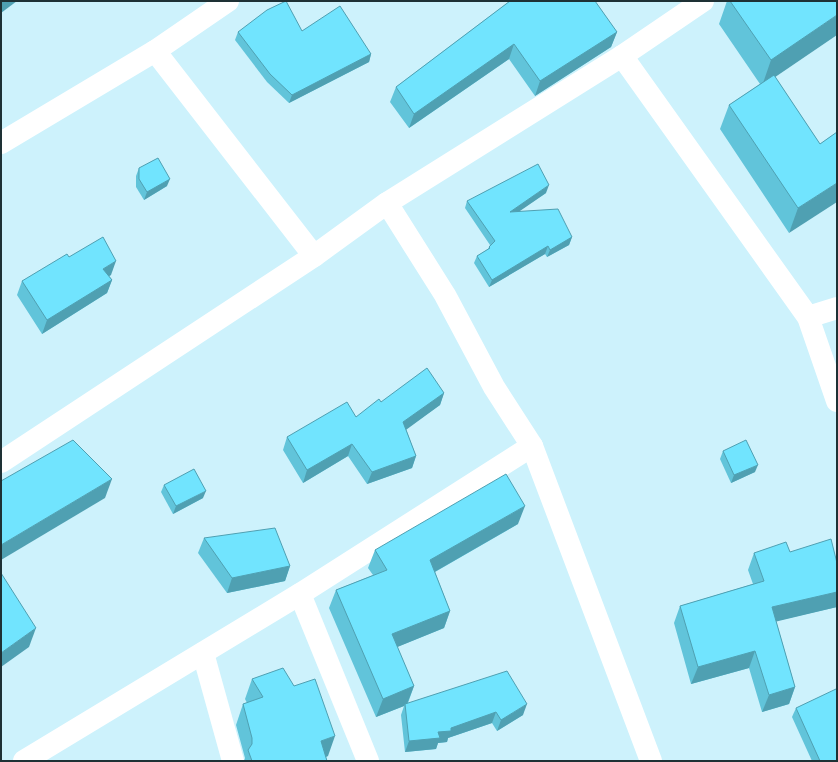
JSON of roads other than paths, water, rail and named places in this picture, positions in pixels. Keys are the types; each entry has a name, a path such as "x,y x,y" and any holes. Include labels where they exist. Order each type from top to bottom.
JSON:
{"street":[{"path":"1,143 155,51 228,1"},
{"path":"1,462 314,256 387,203 622,56 703,1"},
{"path":"155,51 314,256"},
{"path":"622,56 808,317 837,401"},
{"path":"387,203 445,295 494,387 532,446 651,761"},
{"path":"808,317 837,308"},
{"path":"24,761 300,594 532,446"},
{"path":"300,594 368,761"},
{"path":"203,653 233,761"}]}
